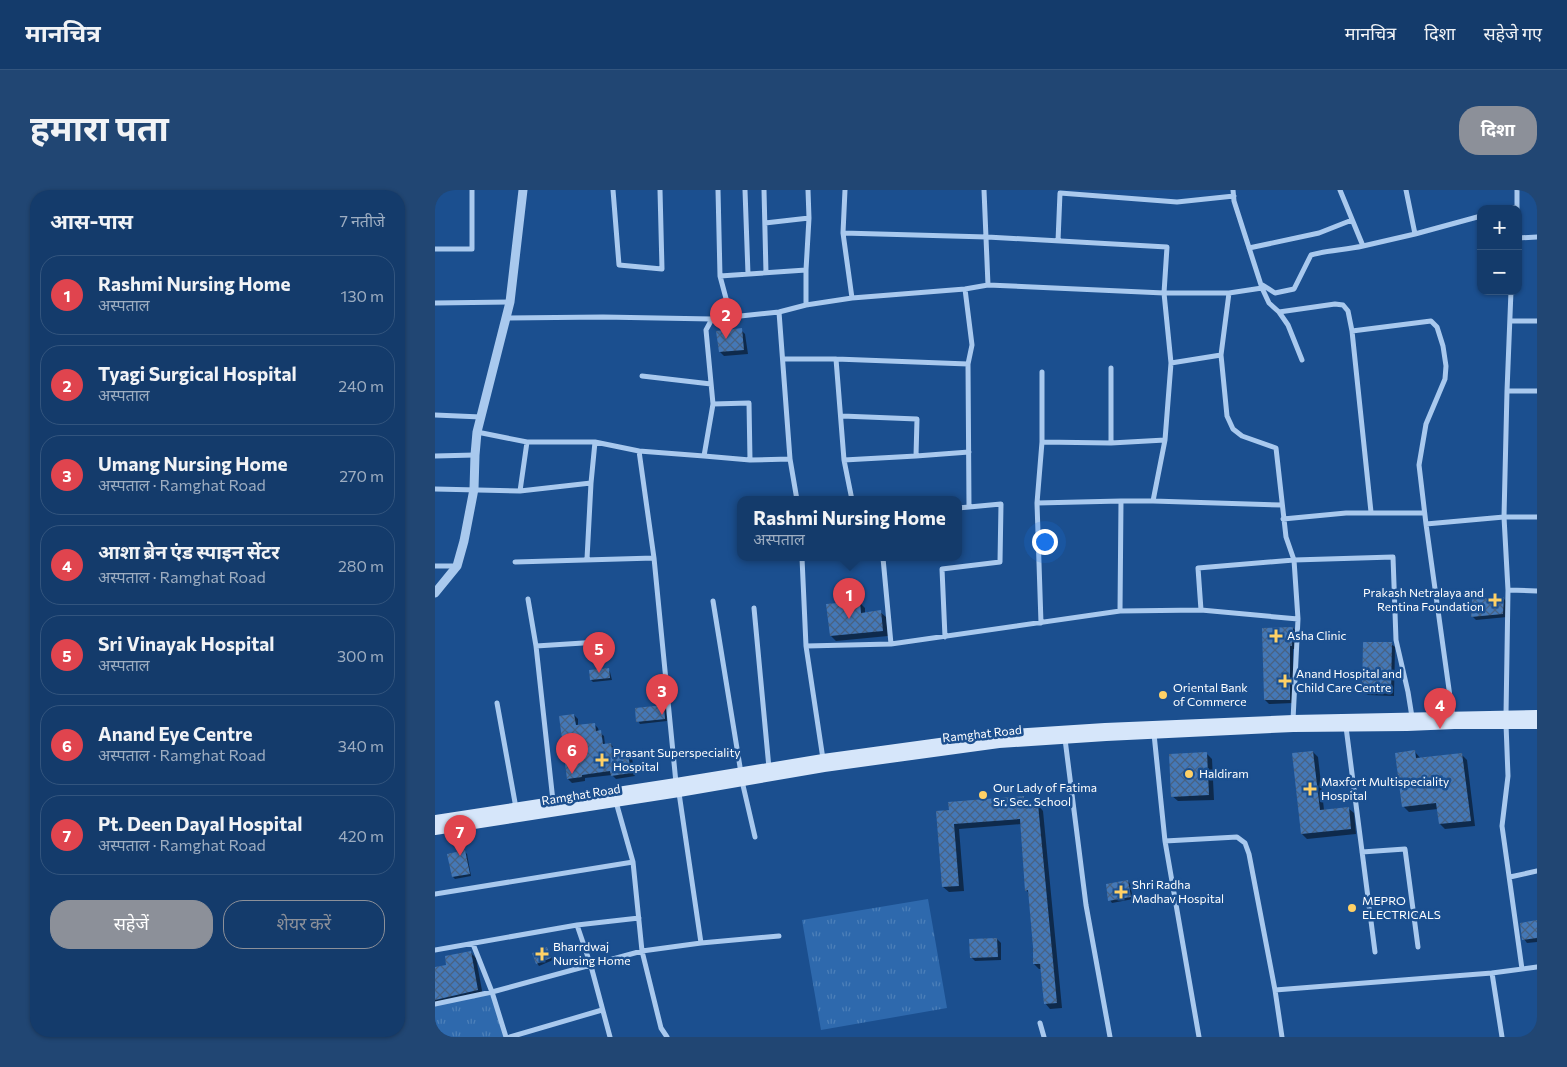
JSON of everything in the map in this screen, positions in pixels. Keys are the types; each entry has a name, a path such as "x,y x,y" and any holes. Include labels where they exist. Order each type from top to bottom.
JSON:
{"main road":[{"name":"Ramghat Road","path":"435,830 616,802 677,788 998,735 1105,728 1293,720 1412,717 1454,720 1506,720 1537,716"},
{"name":"Ramghat Road","path":"742,777 769,768 999,743 1106,736 1346,726 1407,726 1454,720"},
{"name":"Ramghat Road","path":"1506,720 1537,724"},
{"name":"Ramghat Road","path":"435,820 553,801 677,788"}],"street":[{"path":"435,249 472,249 472,190"},
{"path":"435,593 457,566 464,541 474,489 477,432 510,302 523,190"},
{"path":"613,190 619,265 662,269 660,190"},
{"path":"718,190 720,276 731,317"},
{"path":"745,190 748,274"},
{"path":"764,190 766,273"},
{"path":"807,305 808,190"},
{"path":"845,190 843,233 852,298"},
{"path":"984,190 988,285"},
{"path":"1233,190 1261,286 1269,303 1279,312 1288,325 1302,360"},
{"path":"1340,190 1363,246"},
{"path":"1406,190 1415,234"},
{"path":"1517,190 1517,205"},
{"path":"1059,241 1060,193 1177,202 1234,196"},
{"path":"506,318 712,319 779,312 807,305 852,298 965,289 988,285 1165,293 1229,293 1261,286 1275,293 1293,289 1311,254 1327,250 1350,249 1477,217"},
{"path":"765,223 809,218"},
{"path":"1249,248 1319,233 1352,220"},
{"path":"843,233 987,237 1167,247 1165,293 1171,362 1165,440 1153,501"},
{"path":"1522,238 1537,237"},
{"path":"720,276 806,270"},
{"path":"965,289 972,345 968,364 969,507"},
{"path":"1229,293 1221,355 1227,416 1233,429 1242,436 1276,448 1286,537 1295,560 1298,619 1293,720"},
{"path":"1511,295 1504,517 1508,590 1506,720 1508,776 1502,826 1523,969"},
{"path":"435,303 510,302"},
{"path":"1279,312 1335,304 1343,305 1348,311 1352,331 1371,512"},
{"path":"779,312 790,459 796,496"},
{"path":"704,456 713,404 706,330 712,319"},
{"path":"1352,331 1431,321 1437,327 1443,346 1446,366 1445,379 1426,424 1419,466 1425,524 1454,720"},
{"path":"1511,321 1537,321"},
{"path":"1171,362 1221,355"},
{"path":"784,359 968,364"},
{"path":"836,359 844,460 851,496"},
{"path":"1111,368 1111,443"},
{"path":"1041,622 1037,503 1042,442 1042,372"},
{"path":"642,376 711,384"},
{"path":"1507,391 1537,392"},
{"path":"713,404 749,404 750,460"},
{"path":"435,416 481,417"},
{"path":"841,416 917,419 916,456"},
{"path":"477,432 527,442 595,442 639,450 704,456 750,460 790,459"},
{"path":"1042,442 1111,443 1165,440"},
{"path":"520,491 527,442"},
{"path":"587,559 595,442"},
{"path":"639,450 654,558 677,788 701,943"},
{"path":"844,460 969,452"},
{"path":"435,456 475,455"},
{"path":"435,489 520,491 591,483"},
{"path":"1121,501 1121,611"},
{"path":"1037,503 1153,501 1283,505"},
{"path":"945,637 942,569 1000,562 1001,504 962,508"},
{"path":"1283,519 1371,512 1424,513"},
{"path":"1425,524 1504,517 1537,517"},
{"path":"515,562 654,558"},
{"path":"1201,610 1198,568 1295,560 1393,558 1396,640 1412,717"},
{"path":"802,561 806,646 824,763"},
{"path":"883,561 891,644"},
{"path":"435,566 457,566"},
{"path":"1508,590 1537,590"},
{"path":"528,599 536,646 553,801"},
{"path":"713,601 742,777 755,837"},
{"path":"754,608 769,768"},
{"path":"806,646 891,644 1121,611 1201,610 1298,619"},
{"path":"536,646 599,642"},
{"path":"497,703 516,808"},
{"path":"1346,726 1375,952"},
{"path":"1155,734 1165,841 1199,1037"},
{"path":"1065,739 1086,905 1109,1037"},
{"path":"616,802 633,862 642,951 661,1028 667,1037"},
{"path":"1165,841 1237,837 1245,842 1249,854 1275,990 1282,1037"},
{"path":"1362,852 1405,849 1418,947"},
{"path":"435,894 633,862"},
{"path":"1510,877 1537,871"},
{"path":"435,950 577,925 639,918"},
{"path":"577,925 591,966 610,1037"},
{"path":"435,1004 492,992 642,951 701,943 779,936"},
{"path":"473,944 508,1037 603,1010"},
{"path":"1275,990 1492,973 1537,967"},
{"path":"1492,973 1502,1037"},
{"path":"1040,1023 1044,1037"}],"green space":[{"path":"928,899 947,1008 821,1030 802,920"},
{"path":"492,992 506,1037 435,1037 435,1006"}],"building":[{"path":"742,328 744,350 719,352 716,331"},
{"path":"1504,597 1503,614 1471,617 1472,599"},
{"path":"860,601 861,613 881,610 883,631 830,636 826,604"},
{"path":"1293,627 1292,646 1290,646 1290,700 1264,700 1262,628"},
{"path":"1363,642 1392,642 1391,693 1362,692"},
{"path":"609,668 610,678 590,680 589,670"},
{"path":"664,705 665,719 636,722 635,708"},
{"path":"574,714 576,725 595,723 596,731 601,730 603,744 611,743 612,749 620,748 620,754 628,753 631,773 611,776 610,771 567,779 559,716"},
{"path":"1415,750 1416,758 1462,753 1471,821 1439,824 1436,803 1402,807 1395,753"},
{"path":"1313,751 1320,810 1349,807 1351,829 1301,834 1292,753"},
{"name":"Haldiram","path":"1207,752 1209,795 1171,797 1169,754"},
{"path":"1024,796 1025,805 1038,804 1057,1003 1044,1004 1040,964 1033,964 1028,890 1025,891 1020,819 954,824 959,886 942,887 936,811 949,810 948,802"},
{"path":"465,850 470,874 452,877 447,854"},
{"path":"1128,880 1131,897 1108,901 1106,884"},
{"path":"1537,920 1537,938 1522,940 1520,923"},
{"path":"997,938 998,957 970,958 969,939"},
{"path":"547,947 551,958 536,964 532,953"},
{"path":"471,951 478,990 435,1000 435,967 446,965 445,956"}],"place":[{"name":"Tyagi Surgical Hospital","path":"726,339"},
{"name":"Prakash Netralaya and Rentina Foundation","path":"1495,600"},
{"name":"Rashmi Nursing Home","path":"849,619"},
{"name":"Asha Clinic","path":"1276,636"},
{"name":"Sri Vinayak Hospital","path":"599,673"},
{"name":"Anand Hospital and Child Care Centre","path":"1285,681"},
{"name":"Oriental Bank of Commerce","path":"1163,695"},
{"name":"Umang Nursing Home","path":"662,715"},
{"name":"आशा ब्रेन एंड स्पाइन सेंटर","path":"1440,729"},
{"name":"Prasant Superspeciality Hospital","path":"602,760"},
{"name":"Anand Eye Centre","path":"572,774"},
{"name":"Haldiram","path":"1189,774"},
{"name":"Maxfort Multispeciality Hospital","path":"1310,789"},
{"name":"Our Lady of Fatima Sr. Sec. School","path":"983,795"},
{"name":"Pt. Deen Dayal Hospital","path":"460,856"},
{"name":"Shri Radha Madhav Hospital","path":"1121,892"},
{"name":"MEPRO ELECTRICALS","path":"1352,908"},
{"name":"Bharrdwaj Nursing Home","path":"542,954"}]}
